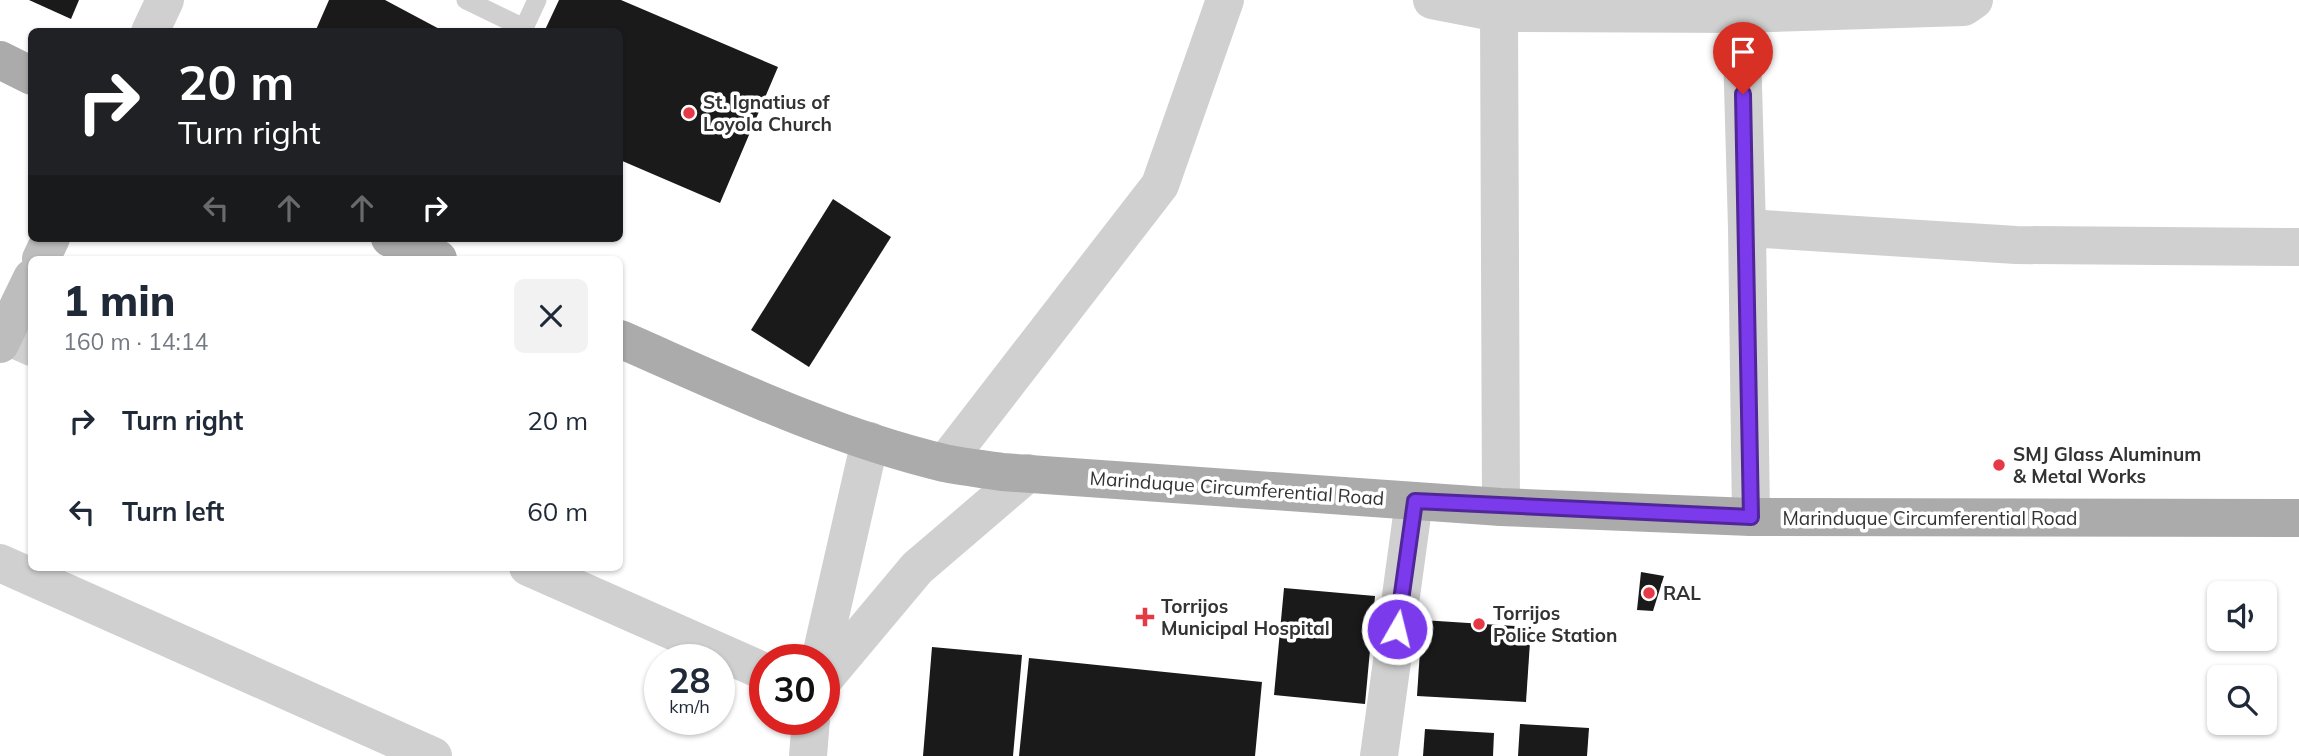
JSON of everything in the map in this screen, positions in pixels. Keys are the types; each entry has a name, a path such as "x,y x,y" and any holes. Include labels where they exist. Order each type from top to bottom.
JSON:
{"main road":[{"path":"0,61 28,74"},
{"path":"399,242 431,256"},
{"name":"Marinduque Circumferential Road","path":"623,340 766,404 870,441 945,463 1002,472 1501,507 1751,517 2299,518"}],"street":[{"path":"152,28 165,0"},
{"path":"945,463 1160,185 1225,0"},
{"path":"1432,0 1499,13 1739,7 1964,7 1974,0"},
{"path":"1739,7 1747,228 1751,517"},
{"path":"1499,13 1501,507"},
{"path":"1747,228 2016,245 2299,247"},
{"path":"9,339 28,289"},
{"path":"824,644 870,441"},
{"path":"840,660 917,568 1028,473"},
{"path":"1379,756 1415,501"},
{"path":"0,563 433,756"},
{"path":"537,571 749,665"},
{"path":"808,756 810,735"}],"lane":[{"path":"466,0 524,28 537,0"}],"building":[{"path":"29,0 79,0 71,19"},
{"path":"329,0 385,0 438,28 317,28"},
{"name":"St. Ignatius of Loyola Church","path":"559,0 621,0 778,67 720,203 623,161 623,28 546,28"},
{"path":"833,199 891,237 809,367 751,330"},
{"name":"RAL","path":"1641,572 1664,576 1653,611 1637,610"},
{"path":"1284,588 1375,596 1365,704 1274,695"},
{"path":"1422,620 1531,627 1526,702 1417,696"},
{"path":"932,647 1022,655 1013,756 923,756"},
{"path":"1029,658 1262,682 1255,756 1019,756"},
{"path":"1520,724 1589,728 1587,756 1518,756"},
{"path":"1425,729 1494,733 1493,756 1423,756"}],"place":[{"name":"St. Ignatius of Loyola Church","path":"689,113"},
{"name":"SMJ Glass Aluminum & Metal Works","path":"1999,465"},
{"name":"RAL","path":"1649,593"},
{"name":"Torrijos Municipal Hospital","path":"1145,617"},
{"name":"Torrijos Police Station","path":"1479,624"}],"route":[{"path":"1397,629 1415,501 1751,517 1743,94"}]}
